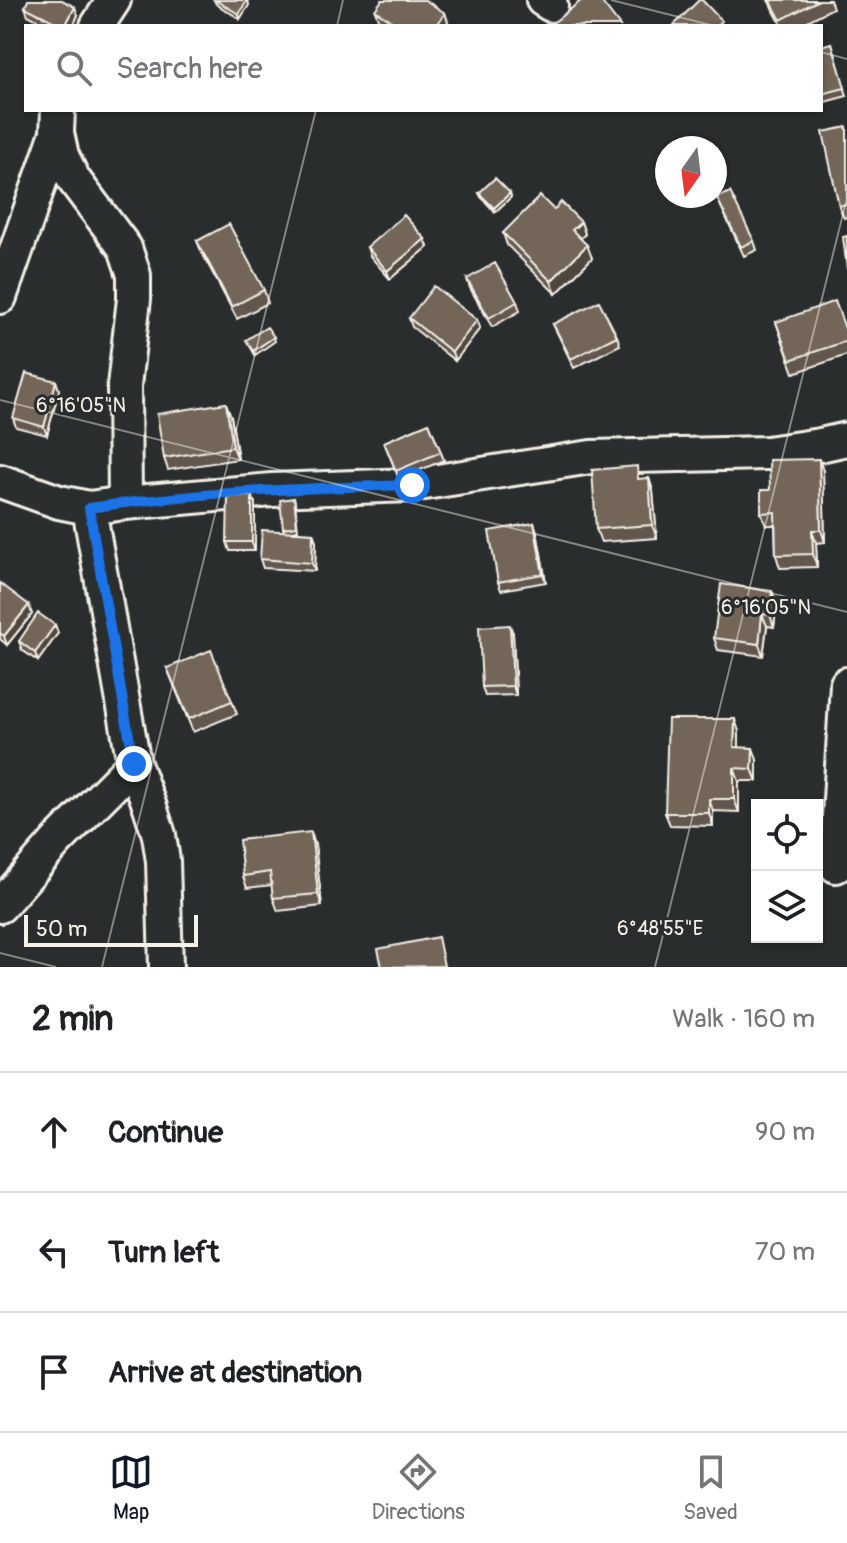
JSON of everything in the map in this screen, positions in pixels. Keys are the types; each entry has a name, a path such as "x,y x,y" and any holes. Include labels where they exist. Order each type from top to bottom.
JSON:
{"street":[{"path":"98,24 114,0"},
{"path":"0,297 58,121"},
{"path":"58,121 62,156 74,180 125,248 134,275 124,386 125,503"},
{"path":"0,481 59,502 89,508 272,490 412,485 591,457 767,453 847,439"},
{"path":"89,508 134,764 159,835 163,861 166,967"},
{"path":"836,866 847,684"},
{"path":"0,906 57,841 134,764"}],"building":[{"path":"28,0 62,0 75,7 66,24 59,24 25,7"},
{"path":"215,0 247,0 239,14"},
{"path":"382,0 425,0 445,13 437,24 396,24 375,10"},
{"path":"582,0 600,0 618,24 552,24"},
{"path":"699,0 722,21 719,24 675,24"},
{"path":"770,0 819,0 781,20"},
{"path":"832,43 845,88 823,94 823,45"},
{"path":"847,127 847,204 839,206 823,132"},
{"path":"495,178 510,193 494,208 479,193"},
{"path":"730,192 754,241 741,247 722,208 727,208 727,193"},
{"path":"540,196 554,210 561,202 581,222 572,230 587,245 551,281 503,233"},
{"path":"404,215 425,239 387,271 367,247"},
{"path":"229,224 264,290 232,307 197,241"},
{"path":"847,236 847,269 843,237"},
{"path":"495,263 517,302 489,318 467,279"},
{"path":"434,286 477,320 452,352 409,318"},
{"path":"599,301 617,336 571,359 553,324"},
{"path":"835,301 847,341 790,360 776,322"},
{"path":"267,327 274,337 253,351 246,340"},
{"path":"26,373 56,381 44,427 13,418"},
{"path":"226,403 233,447 164,458 157,414"},
{"path":"429,423 441,452 396,471 384,442"},
{"path":"819,459 821,530 812,530 813,554 776,555 775,512 761,513 761,490 770,490 769,460"},
{"path":"637,466 638,479 649,478 652,525 596,529 592,470"},
{"path":"228,495 252,496 252,542 227,542"},
{"path":"294,498 297,526 283,528 280,500"},
{"path":"534,523 543,574 498,582 489,531"},
{"path":"262,530 313,533 312,563 260,559"},
{"path":"0,583 29,605 4,636 0,633"},
{"path":"721,584 772,591 770,615 762,614 759,644 714,638"},
{"path":"38,613 55,625 35,653 19,641"},
{"path":"510,625 513,686 482,687 479,627"},
{"path":"211,650 232,701 189,719 167,668"},
{"path":"668,719 735,719 734,747 753,748 752,769 734,768 734,799 709,799 709,813 665,813"},
{"path":"311,832 318,894 273,898 270,872 243,876 239,840"},
{"path":"438,937 444,966 382,967 378,949"}],"route":[{"path":"134,764 89,508 272,490 412,485"}]}
